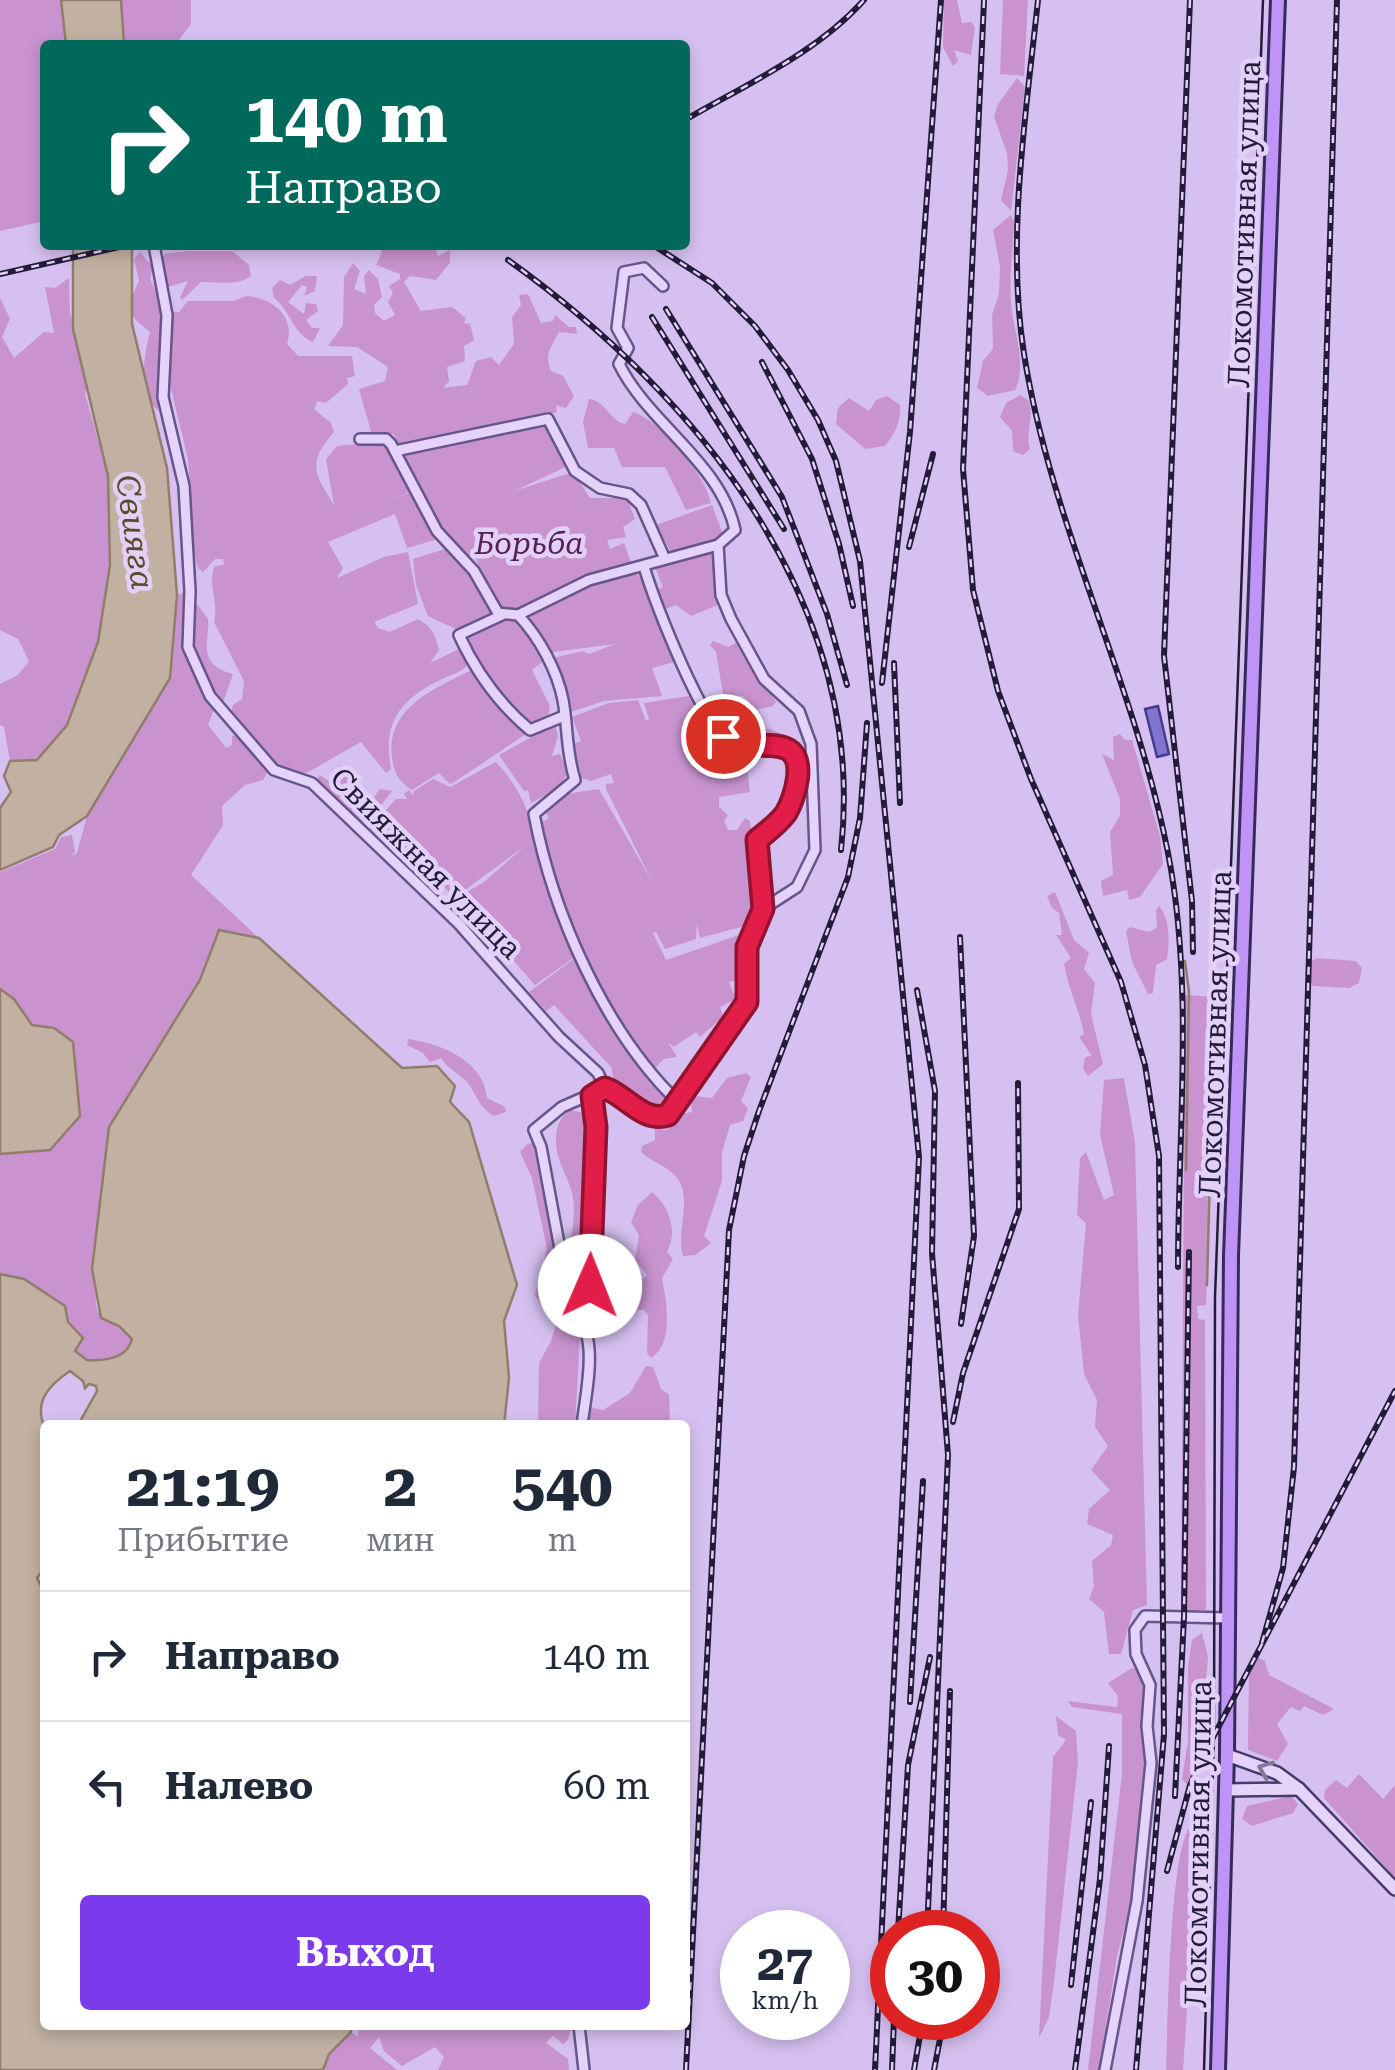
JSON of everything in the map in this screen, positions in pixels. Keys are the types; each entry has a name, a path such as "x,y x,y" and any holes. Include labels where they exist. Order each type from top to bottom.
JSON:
{"main road":[{"name":"Локомотивная улица","path":"1218,2070 1227,1755 1231,1256 1278,0"},
{"path":"1227,1755 1277,1772 1300,1789 1395,1889"},
{"path":"1226,1790 1300,1789"}],"street":[{"name":"Свияжная улица","path":"155,250 167,315 162,397 184,486 190,590 188,647 210,696 274,770 312,783 459,924 559,1037 598,1072 605,1088"},
{"path":"564,716 530,730 508,712 475,666 460,635 502,615 518,614 589,580 718,545 735,530 732,514 711,480 620,364 628,348 617,328 624,272 644,268 663,286"},
{"path":"395,451 548,419 575,471 600,488 629,494 641,505 665,558"},
{"path":"360,439 386,439 437,531 474,571 502,615"},
{"path":"718,545 721,595 731,619 764,679 787,698 802,718 811,744 815,850 797,887 763,909"},
{"path":"583,1420 591,1357 580,1312 568,1297 541,1147 534,1130 562,1107 605,1088 658,1118 668,1115 679,1102 747,1002 747,947 763,909 757,840 789,808 797,780 796,759 786,748 745,746 720,734 698,696 644,568"},
{"path":"518,614 547,656 563,700 567,757 575,780 534,814 541,852 606,1014 638,1058 679,1102"},
{"path":"580,1312 590,1286 596,1127 592,1096"},
{"path":"1105,2070 1137,1901 1151,1764 1146,1726 1151,1713 1150,1685 1136,1654 1134,1630 1145,1616 1228,1618"},
{"path":"580,2030 584,2070"}],"green space":[{"path":"0,0 61,0 65,40 40,40 40,222 0,231"},
{"path":"116,0 191,0 191,24 179,40 120,40"},
{"path":"944,0 957,0 962,23 971,22 975,27 971,55 954,50 958,61 953,66 943,47"},
{"path":"1003,0 1028,0 1024,76 1000,74"},
{"path":"1017,78 1025,87 1011,211 1001,200 1008,170 1007,153 994,117 998,104"},
{"path":"1011,215 1011,300 1020,371 1015,390 988,396 977,388 983,361 993,349 992,315 999,294 1000,267 993,230"},
{"path":"436,250 438,256 450,250 450,263 436,280 410,276 404,282 421,311 452,307 466,318 464,323 470,324 474,340 464,346 465,361 447,367 449,381 443,388 467,385 476,361 491,357 499,365 514,344 512,317 521,305 519,295 528,294 541,323 553,321 555,315 569,327 576,327 577,334 559,332 548,355 551,371 563,376 574,396 566,408 556,405 557,412 398,448 394,434 372,435 359,389 385,381 388,367 357,347 328,346 343,325 344,277 353,263 360,271 354,289 366,294 364,276 369,270 378,279 382,297 374,305 375,313 384,321 395,315 388,302 393,293 389,286 400,279 400,274 376,265 382,252"},
{"path":"232,251 249,265 251,276 233,282 201,282 182,300 188,281 168,287 160,262 164,254"},
{"path":"140,252 153,267 150,279 159,298 158,410 151,403 145,384 144,363 150,332 130,310 139,281 134,259"},
{"path":"306,276 317,276 315,291 304,296 307,287 302,285 288,302 304,314 306,303 316,304 318,311 306,320 312,328 320,328 313,342 296,328 274,298 272,288 280,280 290,285"},
{"path":"69,278 70,313 90,375 85,394 108,476 110,565 98,642 67,725 37,760 10,761 4,727 0,725 0,684 18,675 29,661 18,639 0,630 0,298 10,319 2,337 14,358 44,332 54,333 45,287 55,288"},
{"path":"247,296 273,304 285,317 287,344 298,356 352,356 355,376 347,378 348,384 326,403 318,401 314,409 331,423 334,432 320,452 316,468 334,505 326,459 337,446 386,441 411,491 390,501 411,492 438,539 407,548 395,514 328,542 343,568 337,578 384,557 408,552 418,604 374,622 390,632 418,619 430,628 438,644 439,650 430,663 461,648 469,663 405,704 392,725 391,769 386,773 361,742 312,770 289,771 266,755 231,714 233,705 242,699 244,681 214,622 212,574 214,567 224,564 223,559 215,559 203,572 195,557 188,459 169,380 170,312 179,312 188,301 233,301"},
{"path":"1020,395 1029,401 1030,407 1030,449 1023,455 1013,451 1012,431 1000,417 1006,403"},
{"path":"887,396 900,405 900,411 897,427 885,446 865,449 836,424 838,408 849,398 869,411 876,400"},
{"path":"589,399 600,403 620,422 625,424 633,412 656,426 701,479 711,503 686,510 665,467 622,467 614,448 588,448 583,422"},
{"name":"Борьба","path":"545,422 568,466 514,491 573,472 590,498 627,498 635,519 623,527 626,537 607,540 610,549 624,543 632,566 578,581 519,611 504,612 495,604 475,557 461,555 442,533 402,454"},
{"name":"Борьба","path":"712,505 724,537 672,554 656,525"},
{"name":"Борьба","path":"445,549 477,581 494,615 460,631 428,616 416,585 413,559"},
{"name":"Борьба","path":"713,550 720,604 691,616 676,605 665,609 657,590 663,587 655,567"},
{"name":"Борьба","path":"631,571 644,579 678,661 652,668 662,696 604,701 571,712 553,658 583,651 589,654 615,644 546,653 531,628 530,617 588,583"},
{"path":"183,593 184,643 215,707 208,725 226,748 232,745 232,736 240,735 267,773 263,780 245,785 222,806 223,825 191,875 259,938 219,931 200,980 109,1127 92,1269 97,1310 132,1339 120,1354 88,1360 75,1351 24,1279 0,1274 0,1154 50,1150 54,1028 32,1025 14,999 0,989 0,872 55,849 61,837 72,835 75,852 71,856 77,853 87,816 170,678 177,595"},
{"path":"194,600 208,619 209,659 233,674 223,702 205,684 200,671 194,641"},
{"name":"Борьба","path":"512,618 520,622 542,662 532,670 550,706 548,717 534,725 504,702 462,639"},
{"path":"713,641 728,647 736,643 776,702 773,706 757,710 743,696 723,694 716,652 710,645"},
{"path":"472,670 526,734 450,784 439,773 412,790 398,777 393,764 396,726 415,702"},
{"path":"695,695 720,738 745,749 750,792 719,797 719,807 728,815 724,821 728,830 737,830 745,818 750,821 756,923 700,938 697,924 696,939 665,949 653,933 666,960 739,935 742,978 729,982 736,999 720,1007 723,1017 700,1037 696,1032 674,1047 668,1042 677,1057 664,1059 652,1071 603,997 604,990 574,935 550,861 543,822 549,818 544,809 566,794 599,789 653,883 606,789 606,784 614,783 611,774 591,781 580,777 568,746 581,741 572,717 609,703 638,700 646,721 649,719 644,703"},
{"path":"745,703 758,729 770,729 791,738 792,746 730,739 720,704"},
{"path":"555,724 558,736 552,756 560,754 568,773 556,790 531,803 528,790 524,791 499,755"},
{"path":"1120,734 1125,740 1132,740 1160,836 1163,864 1140,897 1129,900 1127,890 1103,896 1101,881 1113,875 1110,832 1120,816 1120,799 1102,754 1114,760 1113,737"},
{"path":"496,762 526,809 574,947 575,957 535,985 478,920 481,917 464,894 525,846 454,898 431,872 421,881 368,830 396,799 407,799 404,794 409,790 413,796 414,791 433,779 450,787"},
{"path":"339,765 353,774 350,786 358,791 363,802 371,801 380,789 392,791 368,822 358,824 315,783 320,775 332,783"},
{"path":"1055,892 1074,940 1089,953 1084,969 1095,983 1091,1014 1103,1064 1088,1076 1083,1069 1085,1057 1092,1056 1079,1037 1084,1034 1064,964 1071,958 1056,935 1062,935 1059,913 1047,896"},
{"path":"1159,906 1167,924 1168,953 1167,959 1156,965 1153,993 1148,994 1132,962 1126,931 1130,927 1149,932 1157,928"},
{"path":"575,958 604,1015 667,1097 656,1108 642,1108 615,1085 611,1067 554,1005 546,1011 529,992"},
{"path":"1317,958 1356,961 1362,968 1359,983 1349,988 1313,986 1305,973 1309,962"},
{"path":"1185,995 1217,997 1206,1305 1197,1306 1198,1319 1205,1320 1206,1610 1181,1610"},
{"path":"408,1039 446,1049 469,1064 478,1073 487,1098 505,1107 506,1112 494,1116 489,1113 467,1082 441,1058 430,1062 423,1053 407,1045"},
{"path":"746,1073 751,1077 741,1101 748,1108 743,1121 730,1125 722,1152 722,1181 704,1236 711,1243 695,1255 683,1256 682,1187 675,1175 641,1152 642,1146 655,1140 655,1128 665,1130 678,1123 683,1114 692,1112 695,1096 712,1098 727,1078"},
{"path":"1124,1078 1135,1143 1147,1605 1133,1610 1121,1654 1109,1654 1104,1612 1089,1599 1094,1586 1092,1561 1111,1545 1113,1535 1087,1524 1089,1509 1110,1490 1091,1470 1108,1446 1095,1427 1097,1400 1084,1374 1078,1315 1086,1223 1077,1215 1080,1158 1086,1152 1104,1200 1114,1195 1100,1135 1104,1080"},
{"path":"571,1110 587,1114 590,1133 585,1276 579,1288 574,1286 569,1264 573,1198 556,1145 559,1124"},
{"path":"533,1143 561,1281 561,1295 551,1306 542,1306 535,1295 547,1249 532,1178 520,1152"},
{"path":"652,1192 670,1220 672,1236 667,1252 673,1259 662,1278 666,1332 659,1351 651,1358 647,1353 648,1315 637,1310 624,1286 627,1280 647,1275 635,1260 639,1235 631,1222 638,1205"},
{"path":"560,1311 566,1311 580,1337 575,1420 538,1420 539,1363"},
{"path":"646,1366 653,1367 661,1389 669,1395 670,1420 585,1420 588,1407 603,1410 630,1393"},
{"path":"1202,1633 1208,1657 1201,1738 1203,1766 1186,1784 1182,1779 1188,1741 1188,1666 1192,1640"},
{"path":"1257,1657 1265,1661 1269,1675 1334,1709 1323,1715 1304,1706 1300,1711 1291,1707 1277,1724 1288,1744 1277,1761 1248,1750 1249,1671"},
{"path":"1132,1668 1146,1686 1142,1731 1146,1767 1133,1896 1117,1956 1099,2070 1088,2070 1122,1774 1122,1714 1072,1707 1068,1701 1117,1707 1118,1696 1108,1683"},
{"path":"1056,1716 1076,1731 1078,1762 1054,1982 1049,2017 1039,2038 1053,1757 1066,1740 1058,1735"},
{"path":"1359,1774 1383,1799 1395,1785 1395,1878 1324,1798 1325,1790 1336,1780 1347,1788"},
{"path":"1291,1796 1298,1804 1293,1813 1252,1826 1242,1819 1247,1806"},
{"path":"1192,1825 1198,1831 1197,1860 1183,2070 1166,2070 1174,1899 1184,1839"},
{"path":"359,2030 571,2030 563,2044 553,2036 546,2043 568,2059 569,2070 438,2070 444,2057 435,2047 402,2066 384,2051 379,2037 370,2048 397,2070 323,2070 329,2054 351,2032 358,2037"}],"water":[{"path":"61,0 121,0 124,40 65,40"},
{"name":"Свияга","path":"73,250 132,250 132,324 167,468 177,595 170,678 87,816 59,835 53,847 0,870 0,808 11,792 4,776 10,761 37,760 67,725 98,642 110,565 108,476 73,329"},
{"path":"219,930 259,938 402,1068 437,1066 455,1086 450,1102 469,1122 517,1285 504,1321 509,1378 505,1420 81,1420 96,1386 89,1384 85,1388 83,1381 70,1371 50,1388 42,1402 40,1420 37,1578 40,2030 351,2032 329,2054 323,2070 0,2070 0,1274 24,1279 65,1306 68,1322 83,1338 75,1351 87,1360 114,1357 129,1346 132,1339 119,1326 101,1318 92,1269 109,1127 200,980"},
{"path":"0,989 14,999 32,1025 54,1028 73,1042 80,1116 50,1150 0,1154"}],"building":[{"path":"1158,706 1169,754 1157,757 1145,709"}],"waterway":[{"path":"1185,961 1189,992 1186,1170"},
{"path":"1201,1172 1210,1173 1207,1285"}],"tram line":[{"path":"1204,2070 1214,1734 1215,1297 1263,0"}],"railway":[{"path":"690,117 803,52 864,0"},
{"path":"882,683 910,432 941,0"},
{"path":"984,0 963,469 973,590 998,691 1031,779 1121,982 1145,1065 1159,1156 1164,1734 1136,2070"},
{"path":"1038,0 1017,222 1019,310 1024,354 1053,480 1135,727 1168,853 1176,903 1183,1007 1178,1267"},
{"path":"1190,0 1164,656 1192,901 1193,952"},
{"path":"1262,1643 1283,1568 1294,1467 1337,0"},
{"path":"0,274 106,250"},
{"path":"661,250 712,283 755,326 788,370 818,420 836,461 860,561 919,1157 875,2070"},
{"path":"508,260 578,314 644,375 704,442 756,514 798,591 827,673 842,760 841,850"},
{"path":"666,309 782,497 827,614 847,685"},
{"path":"652,317 784,529"},
{"path":"762,362 812,459 839,544 853,606"},
{"path":"909,547 933,454"},
{"path":"894,663 900,803"},
{"path":"690,1992 729,1230 744,1156 759,1111 848,877 860,818 867,723"},
{"path":"960,937 974,1236 961,1324"},
{"path":"917,990 935,1091 932,1253 948,1455 928,1910"},
{"path":"953,1422 963,1373 1019,1209 1018,1083"},
{"path":"1175,1796 1184,1617 1189,1252"},
{"path":"1167,1871 1190,1785 1395,1391"},
{"path":"910,1702 923,1481"},
{"path":"899,1910 908,1765 930,1657"},
{"path":"944,1910 950,1691"},
{"path":"1075,2070 1100,1879 1109,1746"},
{"path":"1071,1985 1091,1802"},
{"path":"686,2070 688,2030"},
{"path":"892,2070 893,2040"},
{"path":"914,2070 919,2040"},
{"path":"934,2070 940,2040"}],"route":[{"path":"590,1286 596,1127 592,1096 605,1088 645,1114 658,1118 668,1115 747,1002 747,947 763,909 757,840 789,808 798,768 786,748 745,746 723,736"}]}
